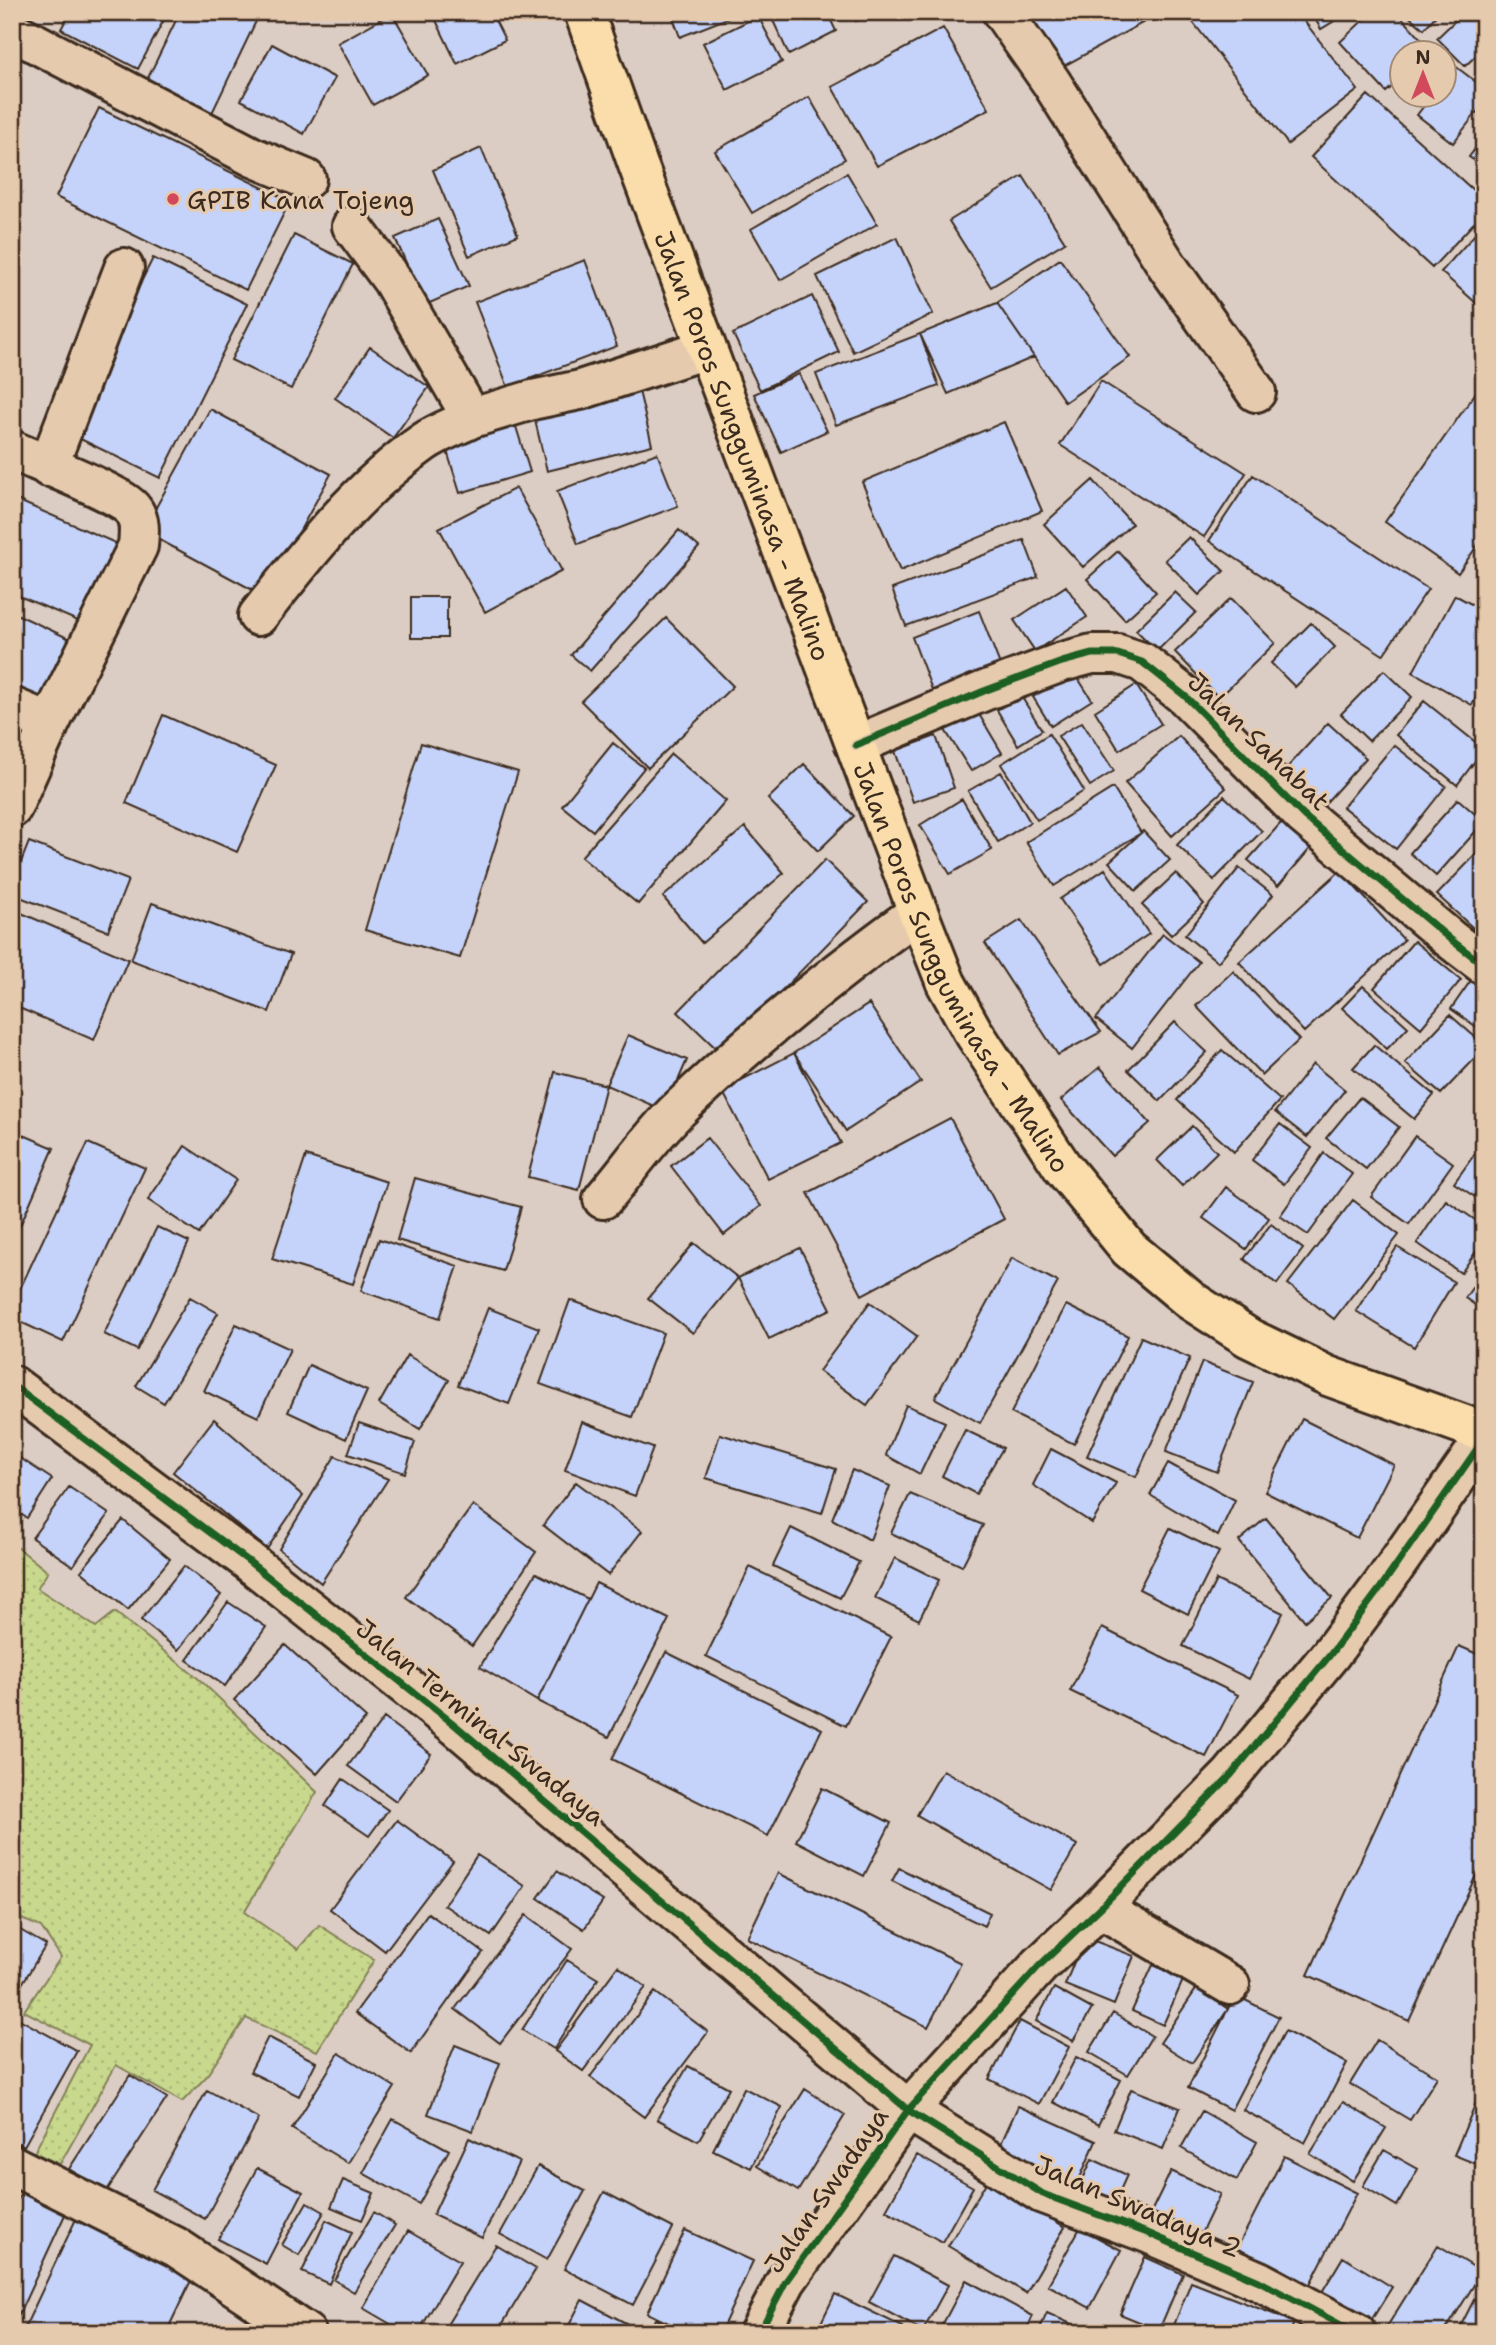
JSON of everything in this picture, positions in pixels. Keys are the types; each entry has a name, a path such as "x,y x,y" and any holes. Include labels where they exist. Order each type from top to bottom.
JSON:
{"main road":[{"name":"Jalan Poros Sungguminasa - Malino","path":"584,12 706,349 918,912 946,983 972,1030 1063,1168 1129,1249 1190,1300 1249,1338 1328,1376 1484,1432"}],"street":[{"path":"1003,12 1051,82 1168,267 1256,392"},
{"path":"12,31 253,157 306,180"},
{"path":"352,226 392,280 472,418"},
{"path":"48,467 124,268"},
{"path":"258,616 307,555 361,497 394,465 426,440 472,418 532,400 580,390 706,349"},
{"path":"12,450 106,492 133,508 140,528 138,546 50,723 12,808"},
{"name":"Jalan Sahabat","path":"856,745 984,691 1062,662 1091,654 1118,654 1142,662 1185,696 1304,816 1484,965"},
{"path":"12,707 50,723"},
{"path":"603,1199 674,1115 754,1041 829,977 918,912"},
{"name":"Jalan Terminal Swadaya","path":"12,1385 247,1560 456,1725 908,2110"},
{"name":"Jalan Swadaya","path":"758,2333 786,2281 908,2110 1040,1965 1100,1908 1231,1774 1330,1656 1484,1439"},
{"path":"1100,1908 1230,1985"},
{"name":"Jalan Swadaya 2","path":"908,2110 1043,2194 1150,2234 1259,2281 1356,2333"},
{"path":"12,2165 176,2248 306,2333"}],"green space":[{"path":"12,1543 48,1572 37,1588 96,1627 115,1612 200,1680 317,1792 244,1912 298,1949 319,1925 374,1960 317,2051 246,2018 205,2078 182,2102 116,2065 60,2164 34,2153 90,2045 24,2011 61,1957 41,1927 12,1915"}],"building":[{"path":"70,12 168,12 138,69 61,29"},
{"path":"180,12 248,12 258,17 212,113 146,82"},
{"path":"432,12 491,12 505,40 457,64"},
{"path":"671,12 743,12 680,37"},
{"path":"769,12 827,12 836,31 789,55"},
{"path":"852,12 876,12 856,21"},
{"path":"1019,12 1153,12 1155,16 1053,72"},
{"path":"1185,12 1297,12 1358,90 1288,144"},
{"path":"1311,12 1349,12 1321,29"},
{"path":"1372,12 1397,12 1420,38 1388,38 1386,92 1340,42"},
{"path":"1404,12 1439,12 1424,29"},
{"path":"1464,12 1484,12 1484,48 1465,66 1458,59 1458,38 1437,38"},
{"path":"392,13 428,75 373,105 338,43"},
{"path":"758,16 782,62 727,90 703,43"},
{"path":"943,28 989,109 877,166 832,87"},
{"path":"272,44 335,78 304,134 241,100"},
{"path":"1458,68 1484,88 1484,103 1453,143 1417,115 1422,108 1458,108"},
{"path":"1368,95 1484,200 1484,212 1432,268 1311,157"},
{"path":"809,97 845,159 752,213 715,151"},
{"name":"GPIB Kana Tojeng","path":"99,108 290,201 246,290 56,197"},
{"path":"1484,137 1484,167 1469,157"},
{"path":"481,148 518,235 469,256 433,170"},
{"path":"847,173 877,224 780,280 751,229"},
{"path":"1023,176 1065,242 991,287 949,221"},
{"path":"438,219 469,286 425,305 395,238"},
{"path":"1484,224 1484,310 1441,272"},
{"path":"294,235 353,264 291,389 231,360"},
{"path":"897,237 933,314 853,352 817,276"},
{"path":"153,258 247,304 160,478 66,432"},
{"path":"1060,259 1130,357 1065,402 997,303"},
{"path":"585,260 617,346 508,387 475,302"},
{"path":"812,296 839,352 760,390 733,334"},
{"path":"997,303 1034,357 948,394 920,334"},
{"path":"920,334 939,386 836,425 816,374"},
{"path":"370,347 429,387 393,438 335,398"},
{"path":"799,374 827,431 781,452 754,394"},
{"path":"1101,381 1246,473 1204,537 1060,445"},
{"path":"1484,381 1484,536 1458,573 1385,522"},
{"path":"639,391 652,445 547,471 534,416"},
{"path":"210,409 331,474 264,596 143,531"},
{"path":"513,417 530,472 460,493 443,438"},
{"path":"1004,422 1042,511 900,571 862,482"},
{"path":"657,453 678,506 578,544 557,491"},
{"path":"1253,475 1428,589 1383,655 1209,541"},
{"path":"1093,480 1132,524 1083,567 1044,524"},
{"path":"516,488 562,571 485,612 439,528"},
{"path":"12,498 127,548 92,627 12,593"},
{"path":"679,530 699,547 590,671 571,655"},
{"path":"1189,537 1224,571 1199,595 1165,560"},
{"path":"1024,540 1038,577 906,626 892,589"},
{"path":"1118,551 1156,592 1125,620 1087,579"},
{"path":"1066,586 1087,617 1035,651 1014,620"},
{"path":"1175,592 1196,612 1157,651 1136,630"},
{"path":"1455,595 1484,611 1484,684 1472,705 1413,672"},
{"path":"411,597 447,597 447,638 411,638"},
{"path":"1231,598 1275,643 1219,698 1175,652"},
{"path":"979,611 1002,670 934,695 912,637"},
{"path":"12,612 70,639 37,708 12,697"},
{"path":"666,618 733,686 648,768 581,701"},
{"path":"1311,623 1335,647 1295,687 1271,663"},
{"path":"1384,670 1412,697 1369,741 1341,714"},
{"path":"1074,672 1092,700 1051,726 1033,697"},
{"path":"1136,685 1161,724 1119,750 1095,711"},
{"path":"1021,696 1042,730 1018,745 997,710"},
{"path":"1424,701 1484,749 1457,785 1396,735"},
{"path":"977,711 1002,753 971,771 945,730"},
{"path":"163,715 276,765 237,852 126,803"},
{"path":"1082,722 1114,771 1090,786 1058,736"},
{"path":"1328,723 1366,758 1322,807 1284,771"},
{"path":"1049,734 1084,791 1037,820 1001,764"},
{"path":"936,736 954,788 913,802 895,751"},
{"path":"1179,736 1226,788 1172,836 1125,783"},
{"path":"421,743 518,772 460,958 365,930"},
{"path":"613,743 644,768 593,831 562,806"},
{"path":"1394,745 1446,786 1396,849 1343,807"},
{"path":"671,754 726,801 638,904 581,857"},
{"path":"804,764 854,816 818,851 768,799"},
{"path":"1001,772 1030,822 998,842 968,791"},
{"path":"1113,788 1141,833 1054,886 1026,842"},
{"path":"1224,796 1262,831 1214,880 1177,845"},
{"path":"962,799 992,850 950,874 920,825"},
{"path":"1458,799 1484,822 1436,876 1410,853"},
{"path":"1287,816 1316,842 1278,886 1248,860"},
{"path":"745,827 784,873 702,943 663,897"},
{"path":"1143,831 1170,860 1136,891 1109,862"},
{"path":"29,842 128,880 108,931 12,894 12,885"},
{"path":"1484,846 1484,938 1437,895"},
{"path":"825,860 868,902 721,1053 678,1012"},
{"path":"1239,868 1273,895 1218,962 1185,935"},
{"path":"1105,869 1149,934 1104,964 1060,899"},
{"path":"1340,871 1404,940 1304,1032 1239,962"},
{"path":"1176,873 1204,904 1171,935 1142,905"},
{"path":"152,903 291,954 269,1012 131,960"},
{"path":"12,909 128,959 94,1040 12,1005"},
{"path":"1021,920 1101,1032 1058,1055 985,943"},
{"path":"1163,934 1199,962 1132,1048 1096,1019"},
{"path":"1414,941 1461,980 1421,1028 1374,988"},
{"path":"1233,971 1299,1040 1262,1075 1196,1006"},
{"path":"1474,976 1484,983 1484,1032 1451,1009"},
{"path":"1363,986 1408,1027 1387,1049 1342,1008"},
{"path":"869,1004 921,1082 846,1131 794,1053"},
{"path":"1450,1015 1484,1045 1484,1049 1441,1094 1405,1063"},
{"path":"1175,1022 1207,1052 1160,1101 1128,1070"},
{"path":"628,1035 687,1060 665,1111 606,1085"},
{"path":"1374,1045 1434,1095 1414,1119 1353,1068"},
{"path":"1222,1050 1280,1100 1234,1152 1177,1100"},
{"path":"794,1053 841,1143 768,1179 722,1090"},
{"path":"1313,1064 1345,1090 1307,1137 1275,1112"},
{"path":"1100,1067 1150,1123 1112,1156 1061,1100"},
{"path":"555,1072 606,1085 579,1190 528,1177"},
{"path":"1360,1097 1399,1127 1366,1169 1326,1138"},
{"path":"950,1118 1004,1219 862,1295 808,1193"},
{"path":"1280,1124 1312,1148 1284,1184 1252,1160"},
{"path":"1192,1126 1217,1152 1182,1186 1157,1160"},
{"path":"12,1130 54,1148 12,1244"},
{"path":"1415,1136 1453,1163 1409,1224 1371,1197"},
{"path":"707,1138 761,1206 724,1235 671,1166"},
{"path":"1484,1141 1484,1203 1454,1183"},
{"path":"88,1143 145,1168 63,1342 12,1318 12,1306"},
{"path":"185,1146 236,1180 199,1234 148,1200"},
{"path":"1324,1153 1352,1174 1308,1235 1280,1216"},
{"path":"306,1156 387,1182 353,1284 272,1259"},
{"path":"415,1178 521,1207 503,1271 397,1240"},
{"path":"1226,1187 1269,1218 1246,1249 1203,1218"},
{"path":"1353,1200 1399,1235 1334,1319 1288,1284"},
{"path":"1446,1200 1484,1226 1484,1240 1461,1273 1417,1243"},
{"path":"1271,1224 1303,1249 1277,1284 1244,1259"},
{"path":"157,1227 189,1242 137,1350 104,1334"},
{"path":"379,1239 458,1266 440,1318 361,1291"},
{"path":"694,1243 738,1278 693,1333 648,1298"},
{"path":"1397,1247 1454,1282 1414,1347 1356,1311"},
{"path":"800,1248 831,1309 769,1339 738,1278"},
{"path":"1012,1258 1058,1282 980,1423 935,1398"},
{"path":"1484,1271 1484,1311 1465,1298"},
{"path":"190,1297 218,1313 164,1403 136,1386"},
{"path":"570,1300 663,1333 632,1417 540,1384"},
{"path":"870,1302 917,1336 867,1405 819,1371"},
{"path":"1066,1305 1128,1336 1074,1444 1011,1413"},
{"path":"488,1308 539,1328 509,1404 458,1385"},
{"path":"236,1324 290,1349 258,1417 204,1391"},
{"path":"1141,1337 1190,1358 1136,1477 1087,1456"},
{"path":"407,1355 449,1380 420,1429 379,1404"},
{"path":"1202,1362 1253,1382 1217,1472 1166,1452"},
{"path":"309,1365 367,1391 346,1439 288,1412"},
{"path":"906,1405 945,1422 920,1474 886,1455"},
{"path":"214,1419 303,1496 267,1549 173,1472"},
{"path":"1302,1419 1394,1465 1357,1538 1265,1492"},
{"path":"582,1422 653,1448 635,1496 565,1470"},
{"path":"359,1423 415,1442 405,1473 348,1454"},
{"path":"965,1430 1003,1448 976,1494 942,1476"},
{"path":"720,1434 836,1469 822,1513 706,1478"},
{"path":"1051,1449 1116,1483 1092,1523 1033,1485"},
{"path":"335,1456 388,1479 321,1583 279,1549"},
{"path":"20,1458 52,1479 27,1518 12,1509 12,1470"},
{"path":"1168,1463 1235,1500 1218,1536 1150,1495"},
{"path":"852,1470 890,1486 870,1540 832,1519"},
{"path":"576,1482 642,1531 608,1575 543,1525"},
{"path":"69,1487 109,1514 73,1566 32,1538"},
{"path":"910,1494 983,1525 962,1566 891,1533"},
{"path":"473,1505 536,1552 472,1646 406,1597"},
{"path":"1266,1518 1332,1598 1305,1621 1239,1541"},
{"path":"123,1520 170,1559 128,1610 81,1571"},
{"path":"791,1528 859,1562 840,1598 773,1566"},
{"path":"1170,1528 1219,1552 1188,1614 1139,1589"},
{"path":"895,1558 939,1580 919,1620 875,1598"},
{"path":"184,1566 221,1595 178,1650 141,1620"},
{"path":"750,1567 891,1637 846,1726 706,1656"},
{"path":"536,1573 588,1599 537,1701 480,1667"},
{"path":"1216,1580 1283,1613 1249,1679 1183,1646"},
{"path":"596,1583 669,1619 609,1737 537,1701"},
{"path":"228,1602 266,1627 225,1686 187,1660"},
{"path":"1102,1628 1238,1695 1206,1757 1070,1691"},
{"path":"285,1645 366,1718 317,1774 234,1700"},
{"path":"1459,1646 1484,1657 1484,1858 1409,2021 1308,1975"},
{"path":"666,1652 822,1729 768,1836 612,1759"},
{"path":"384,1718 431,1754 396,1801 348,1766"},
{"path":"943,1770 1077,1845 1051,1890 917,1815"},
{"path":"343,1779 388,1810 369,1836 325,1806"},
{"path":"822,1788 891,1823 864,1876 796,1841"},
{"path":"397,1820 453,1861 385,1951 330,1909"},
{"path":"477,1855 525,1886 491,1936 444,1905"},
{"path":"899,1868 990,1913 984,1926 892,1881"},
{"path":"557,1871 603,1901 584,1929 538,1898"},
{"path":"778,1873 961,1963 928,2027 747,1938"},
{"path":"428,1913 483,1952 411,2053 355,2013"},
{"path":"526,1915 572,1949 500,2043 455,2009"},
{"path":"15,1927 46,1945 12,2000 12,1931"},
{"path":"1084,1937 1134,1956 1114,2005 1065,1985"},
{"path":"567,1960 598,1979 554,2049 522,2030"},
{"path":"1153,1965 1184,1978 1163,2025 1132,2011"},
{"path":"618,1966 646,1987 583,2071 555,2051"},
{"path":"1054,1988 1092,2009 1073,2041 1036,2021"},
{"path":"1197,1988 1228,2009 1192,2063 1160,2043"},
{"path":"655,1992 708,2032 644,2117 590,2077"},
{"path":"1235,1995 1279,2017 1231,2110 1188,2088"},
{"path":"1113,2013 1152,2036 1128,2075 1089,2052"},
{"path":"12,2015 77,2051 24,2146 12,2140"},
{"path":"1020,2021 1069,2047 1039,2104 989,2079"},
{"path":"1285,2031 1347,2063 1305,2143 1243,2110"},
{"path":"268,2037 316,2062 299,2096 250,2072"},
{"path":"1377,2040 1437,2077 1410,2120 1350,2084"},
{"path":"455,2045 500,2063 473,2131 428,2114"},
{"path":"339,2053 395,2087 348,2163 292,2129"},
{"path":"1076,2057 1121,2080 1098,2125 1053,2102"},
{"path":"688,2066 729,2088 698,2141 657,2119"},
{"path":"130,2075 167,2098 106,2192 69,2169"},
{"path":"744,2088 782,2107 751,2168 713,2150"},
{"path":"805,2089 845,2115 798,2191 757,2166"},
{"path":"1131,2089 1180,2108 1163,2149 1114,2130"},
{"path":"207,2090 259,2119 205,2219 152,2190"},
{"path":"1477,2100 1484,2103 1484,2167 1454,2155"},
{"path":"1343,2102 1386,2128 1353,2181 1310,2154"},
{"path":"1018,2106 1096,2141 1073,2194 994,2159"},
{"path":"1202,2111 1257,2142 1237,2180 1181,2148"},
{"path":"393,2119 449,2150 419,2204 363,2173"},
{"path":"469,2138 519,2162 482,2238 433,2215"},
{"path":"1384,2150 1418,2169 1397,2206 1363,2186"},
{"path":"917,2155 973,2187 942,2242 886,2210"},
{"path":"1284,2156 1357,2193 1308,2288 1235,2252"},
{"path":"1092,2159 1127,2175 1109,2215 1074,2199"},
{"path":"538,2166 585,2191 547,2260 500,2234"},
{"path":"257,2168 303,2192 266,2264 218,2239"},
{"path":"1171,2171 1220,2194 1199,2238 1150,2214"},
{"path":"343,2180 374,2193 362,2220 331,2207"},
{"path":"987,2181 1065,2227 1026,2293 948,2246"},
{"path":"24,2186 69,2206 13,2327 12,2212"},
{"path":"604,2192 673,2228 633,2305 564,2269"},
{"path":"307,2202 324,2212 299,2255 282,2245"},
{"path":"374,2212 395,2225 354,2292 334,2280"},
{"path":"76,2219 194,2274 166,2333 32,2333 24,2329"},
{"path":"326,2220 352,2232 329,2284 302,2272"},
{"path":"1080,2228 1121,2250 1090,2308 1048,2285"},
{"path":"685,2230 753,2261 720,2333 690,2333 647,2313"},
{"path":"408,2231 460,2261 418,2333 406,2333 363,2308"},
{"path":"496,2245 536,2269 497,2333 442,2333"},
{"path":"1438,2245 1482,2272 1444,2333 1383,2333"},
{"path":"894,2256 948,2285 923,2331 869,2302"},
{"path":"1145,2257 1183,2274 1159,2330 1120,2314"},
{"path":"1343,2257 1392,2287 1367,2327 1319,2297"},
{"path":"966,2280 1033,2316 1025,2333 938,2333"},
{"path":"1191,2282 1294,2322 1290,2333 1171,2333"},
{"path":"1481,2286 1484,2287 1484,2333 1457,2333"},
{"path":"835,2294 903,2327 901,2333 816,2333"},
{"path":"582,2300 641,2331 640,2333 565,2333"},
{"path":"1047,2313 1091,2333 1038,2333"},
{"path":"655,2319 682,2333 648,2333"}],"cycle path":[{"path":"856,745 984,691 1062,662 1092,654 1118,654 1142,662 1185,696 1304,816 1484,965"},
{"path":"12,1385 247,1560 455,1725 908,2110 1043,2194 1150,2234 1259,2281 1356,2333"},
{"path":"759,2333 786,2281 908,2110 1040,1965 1231,1775 1330,1655 1484,1439"}],"place":[{"name":"GPIB Kana Tojeng","path":"173,199"}]}
